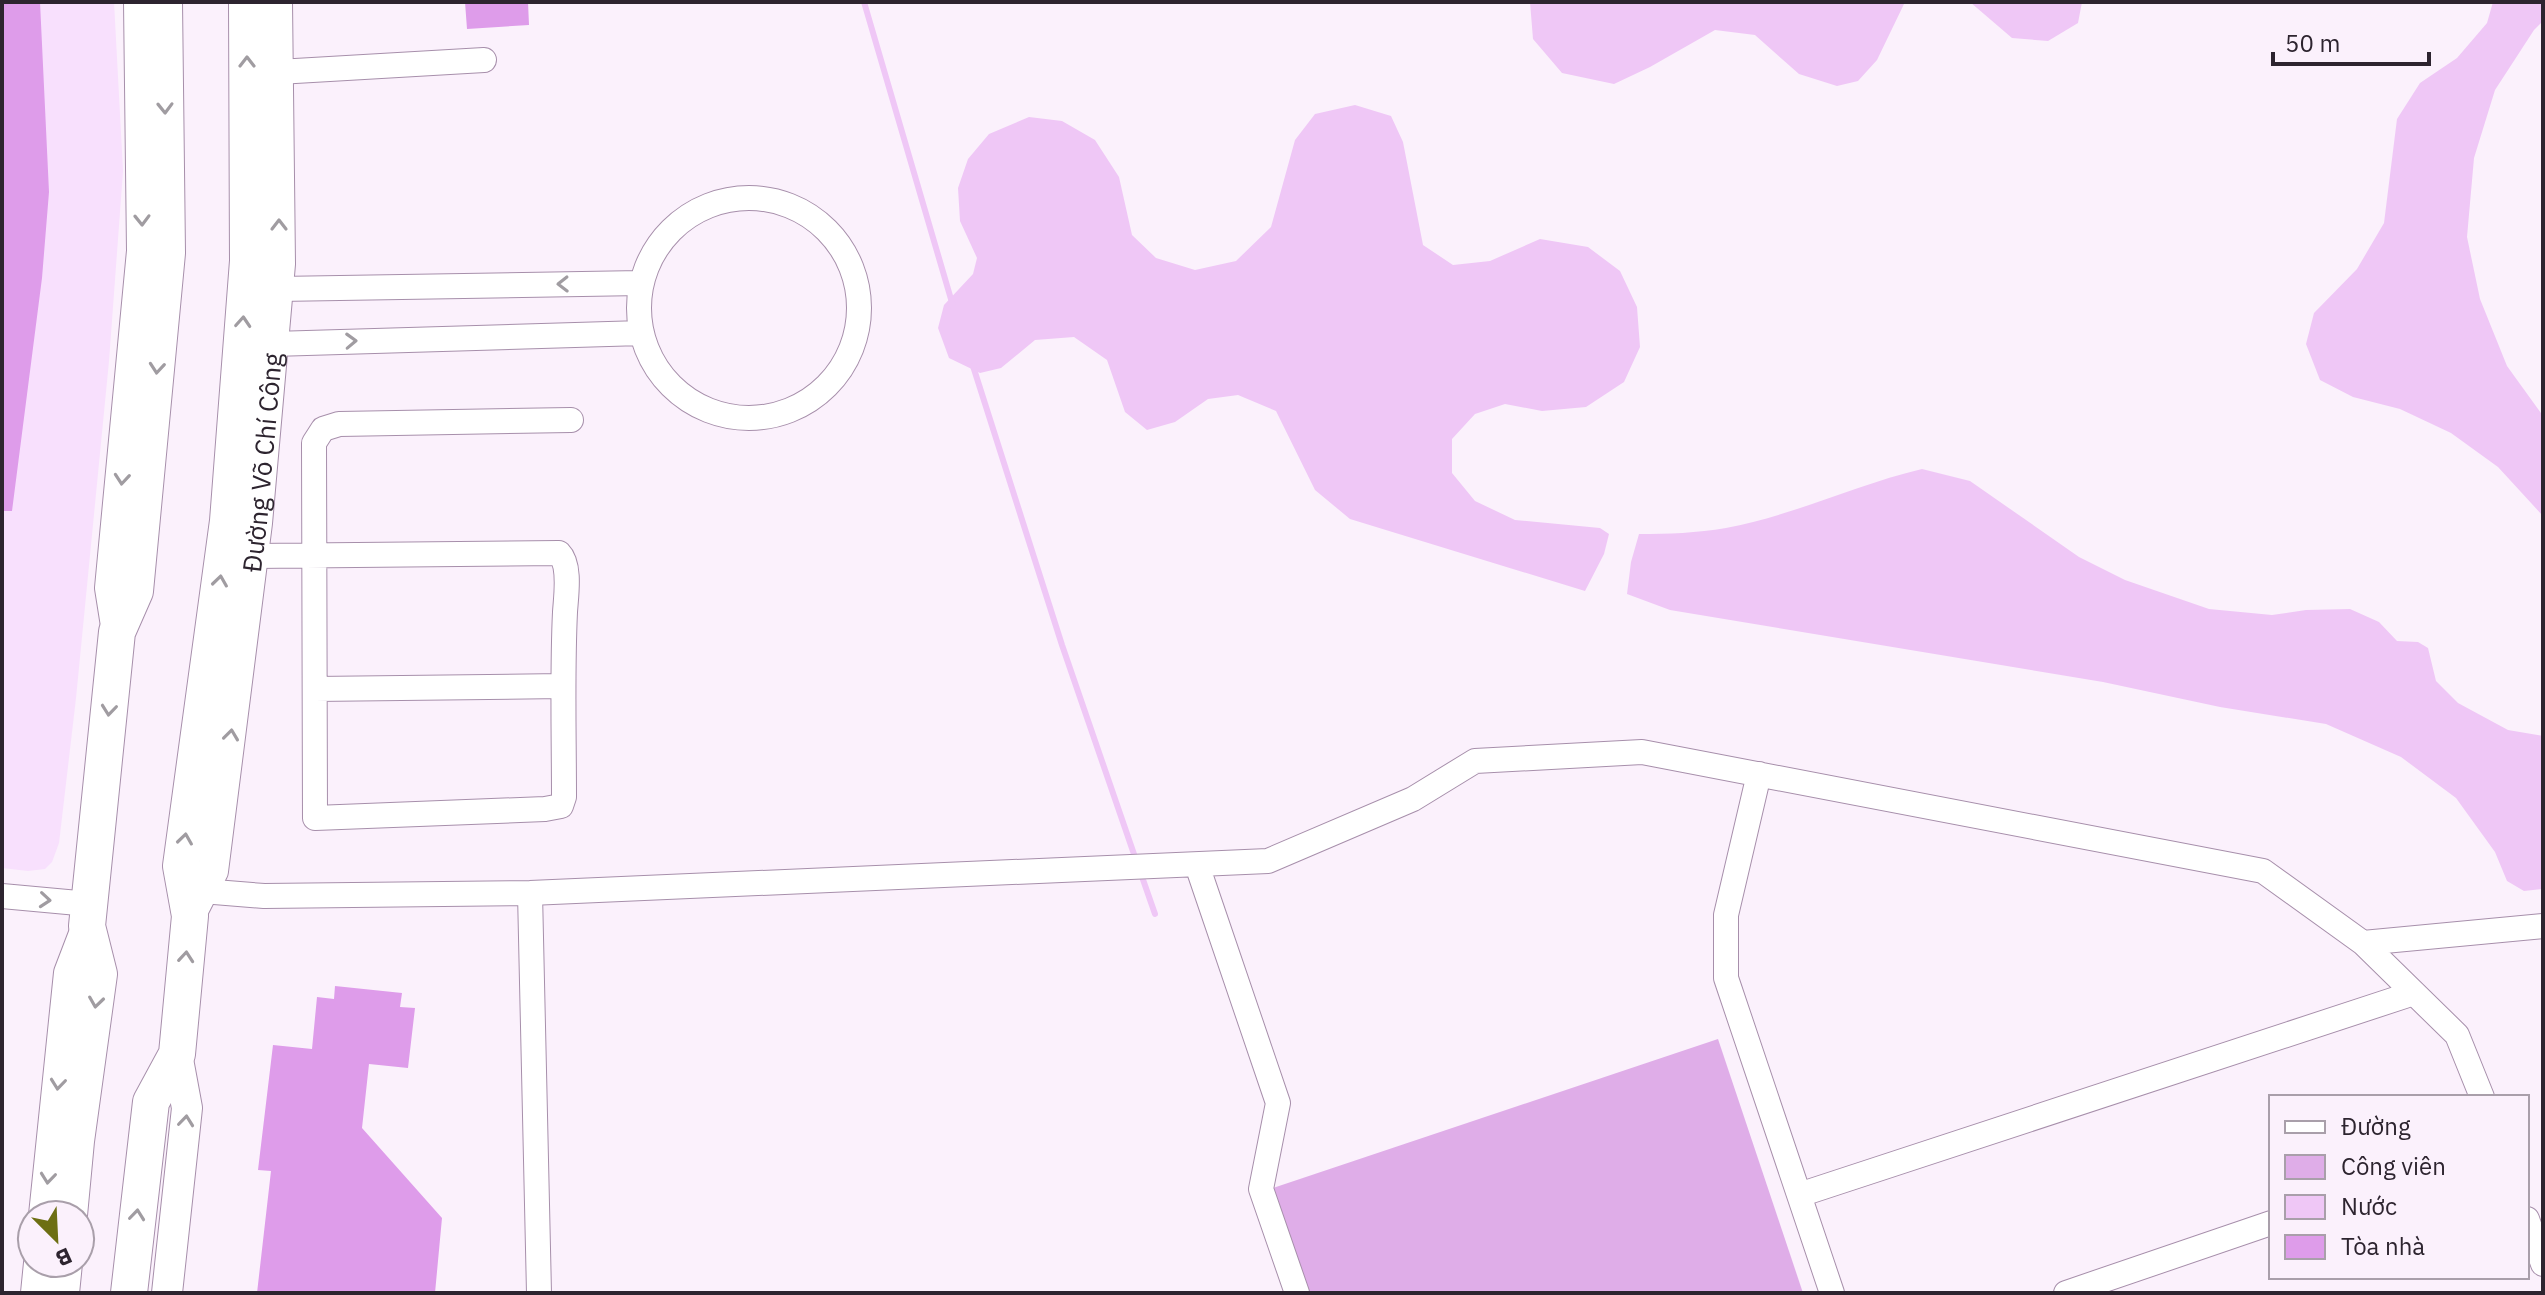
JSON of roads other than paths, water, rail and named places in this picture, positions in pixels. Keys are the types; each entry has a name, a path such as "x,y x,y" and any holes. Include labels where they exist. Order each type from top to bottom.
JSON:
{"highway":[{"path":"71,1199 99,974 88,915 117,632 135,591 167,253 164,2"},
{"name":"Đường Võ Chí Công","path":"129,1293 151,1102 177,1054 196,903 181,866 228,521 248,261 247,2"}],"main road":[{"path":"117,632 110,588 142,251 139,2"},
{"name":"Đường Võ Chí Công","path":"196,903 213,871 220,827 253,556 278,289 277,2"},
{"path":"46,1199 69,973 88,915"},
{"name":"Đường Võ Chí Công","path":"167,1293 187,1108 177,1054"}],"street":[{"path":"278,72 484,60"},
{"path":"748,197 783,202 814,218 839,242 854,274 859,311 852,348 832,381 802,404 767,417 728,417 693,403 664,379 645,347 642,333 638,310 641,283 658,244 683,219 714,203 748,197"},
{"path":"278,289 641,283"},
{"path":"273,344 642,333"},
{"path":"253,556 315,557 559,553 565,563 562,686 564,797 561,806 315,818 315,557 314,443 323,429 339,424 571,420"},
{"path":"315,689 562,686"},
{"path":"196,903 264,896 530,893 1268,861 1413,799 1475,761 1642,752 2263,871 2363,943 2457,1035 2481,1095"},
{"path":"1759,774 1726,915 1726,978 1832,1293"},
{"path":"1197,865 1278,1103 1261,1189 1297,1293"},
{"path":"530,893 539,1293"},
{"path":"2,896 88,915"},
{"path":"2363,943 2543,926"},
{"path":"1799,1195 2414,993"},
{"path":"2066,1293 2269,1224"},
{"path":"2529,1225 2543,1264"}],"water":[{"path":"1530,2 1908,2 1904,4 1877,60 1858,81 1837,86 1799,74 1755,35 1715,30 1614,84 1562,73 1533,39"},
{"path":"1970,2 2082,2 2078,23 2048,41 2012,38"},
{"path":"2493,2 2543,2 2543,21 2495,90 2474,158 2467,237 2480,299 2507,366 2543,416 2543,516 2498,467 2451,433 2400,409 2353,397 2320,380 2306,344 2314,313 2357,269 2384,223 2397,119 2420,83 2457,58 2487,23"},
{"path":"1355,105 1391,116 1403,142 1423,245 1453,265 1490,261 1540,239 1588,247 1620,271 1637,307 1640,347 1624,382 1586,407 1542,411 1505,404 1475,414 1452,439 1452,473 1475,501 1515,520 1600,528 1609,534 1604,554 1585,591 1350,519 1315,490 1276,411 1238,395 1208,399 1175,422 1147,430 1125,412 1107,360 1074,337 1035,340 1001,368 980,373 949,358 938,328 944,305 973,274 977,258 960,221 958,188 968,159 989,134 1029,117 1062,121 1095,140 1119,177 1132,235 1156,258 1195,270 1236,261 1271,227 1295,140 1315,114"},
{"path":"1922,469 1970,481 2079,557 2125,580 2209,609 2272,615 2350,609 2379,622 2397,641 2418,642 2428,648 2436,681 2458,703 2508,730 2543,736 2543,889 2524,891 2507,881 2495,852 2456,798 2401,757 2326,724 2220,707 2103,682 1670,610 1627,594 1639,534 1704,531 1751,523"}],"waterway":[{"path":"864,2 953,306"},
{"path":"973,366 1062,645 1136,860"},
{"path":"1140,871 1155,914"}]}
